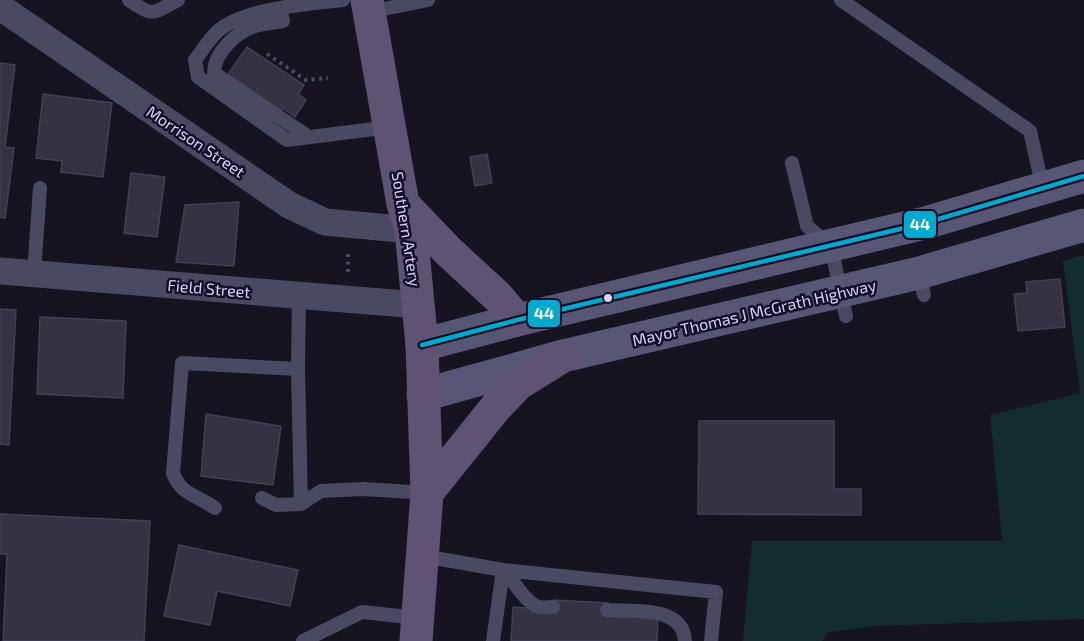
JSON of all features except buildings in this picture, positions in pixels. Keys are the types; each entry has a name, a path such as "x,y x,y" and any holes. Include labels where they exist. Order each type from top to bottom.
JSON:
{"main road":[{"name":"Southern Artery","path":"359,4 390,127 407,217 422,345 427,493 417,630"},
{"path":"422,345 518,320 831,247 925,223 1084,176"},
{"path":"407,217 498,297 518,320"},
{"name":"Mayor Thomas J McGrath Highway","path":"423,395 563,356 843,304 922,284 1084,225"},
{"path":"427,493 496,407 518,384 563,356"}],"street":[{"name":"Morrison Street","path":"0,7 289,205 325,222 407,217"},
{"name":"Field Street","path":"0,271 418,305"}],"lane":[{"path":"129,0 148,13 153,13 178,0"},
{"path":"390,127 287,140 198,77 195,60 219,30 240,19 280,8 428,0"},
{"path":"841,0 1030,131 1043,189"},
{"path":"792,163 807,226 831,247 843,304"},
{"path":"34,273 40,188"},
{"path":"299,295 301,504"},
{"path":"215,508 200,497 185,493 173,473 182,363 298,369"},
{"path":"260,512 276,505 301,504 321,491 363,489 427,493"},
{"path":"200,497 217,493"},
{"path":"262,498 276,505"},
{"path":"423,556 505,571 716,592 711,641"},
{"path":"505,571 533,604 538,607 553,608"},
{"path":"493,641 505,571"},
{"path":"607,610 669,615 682,628 685,641"},
{"path":"303,641 362,612 417,630"}],"path":[{"path":"267,54 306,80 328,78"},
{"path":"348,250 348,282"}],"green space":[{"path":"1084,255 1084,619 875,626 829,632 822,641 743,641 752,541 1002,541 990,415 1080,393 1063,261"}],"transit line":[{"name":"44","path":"422,345 517,320 925,223 1084,176"}]}
